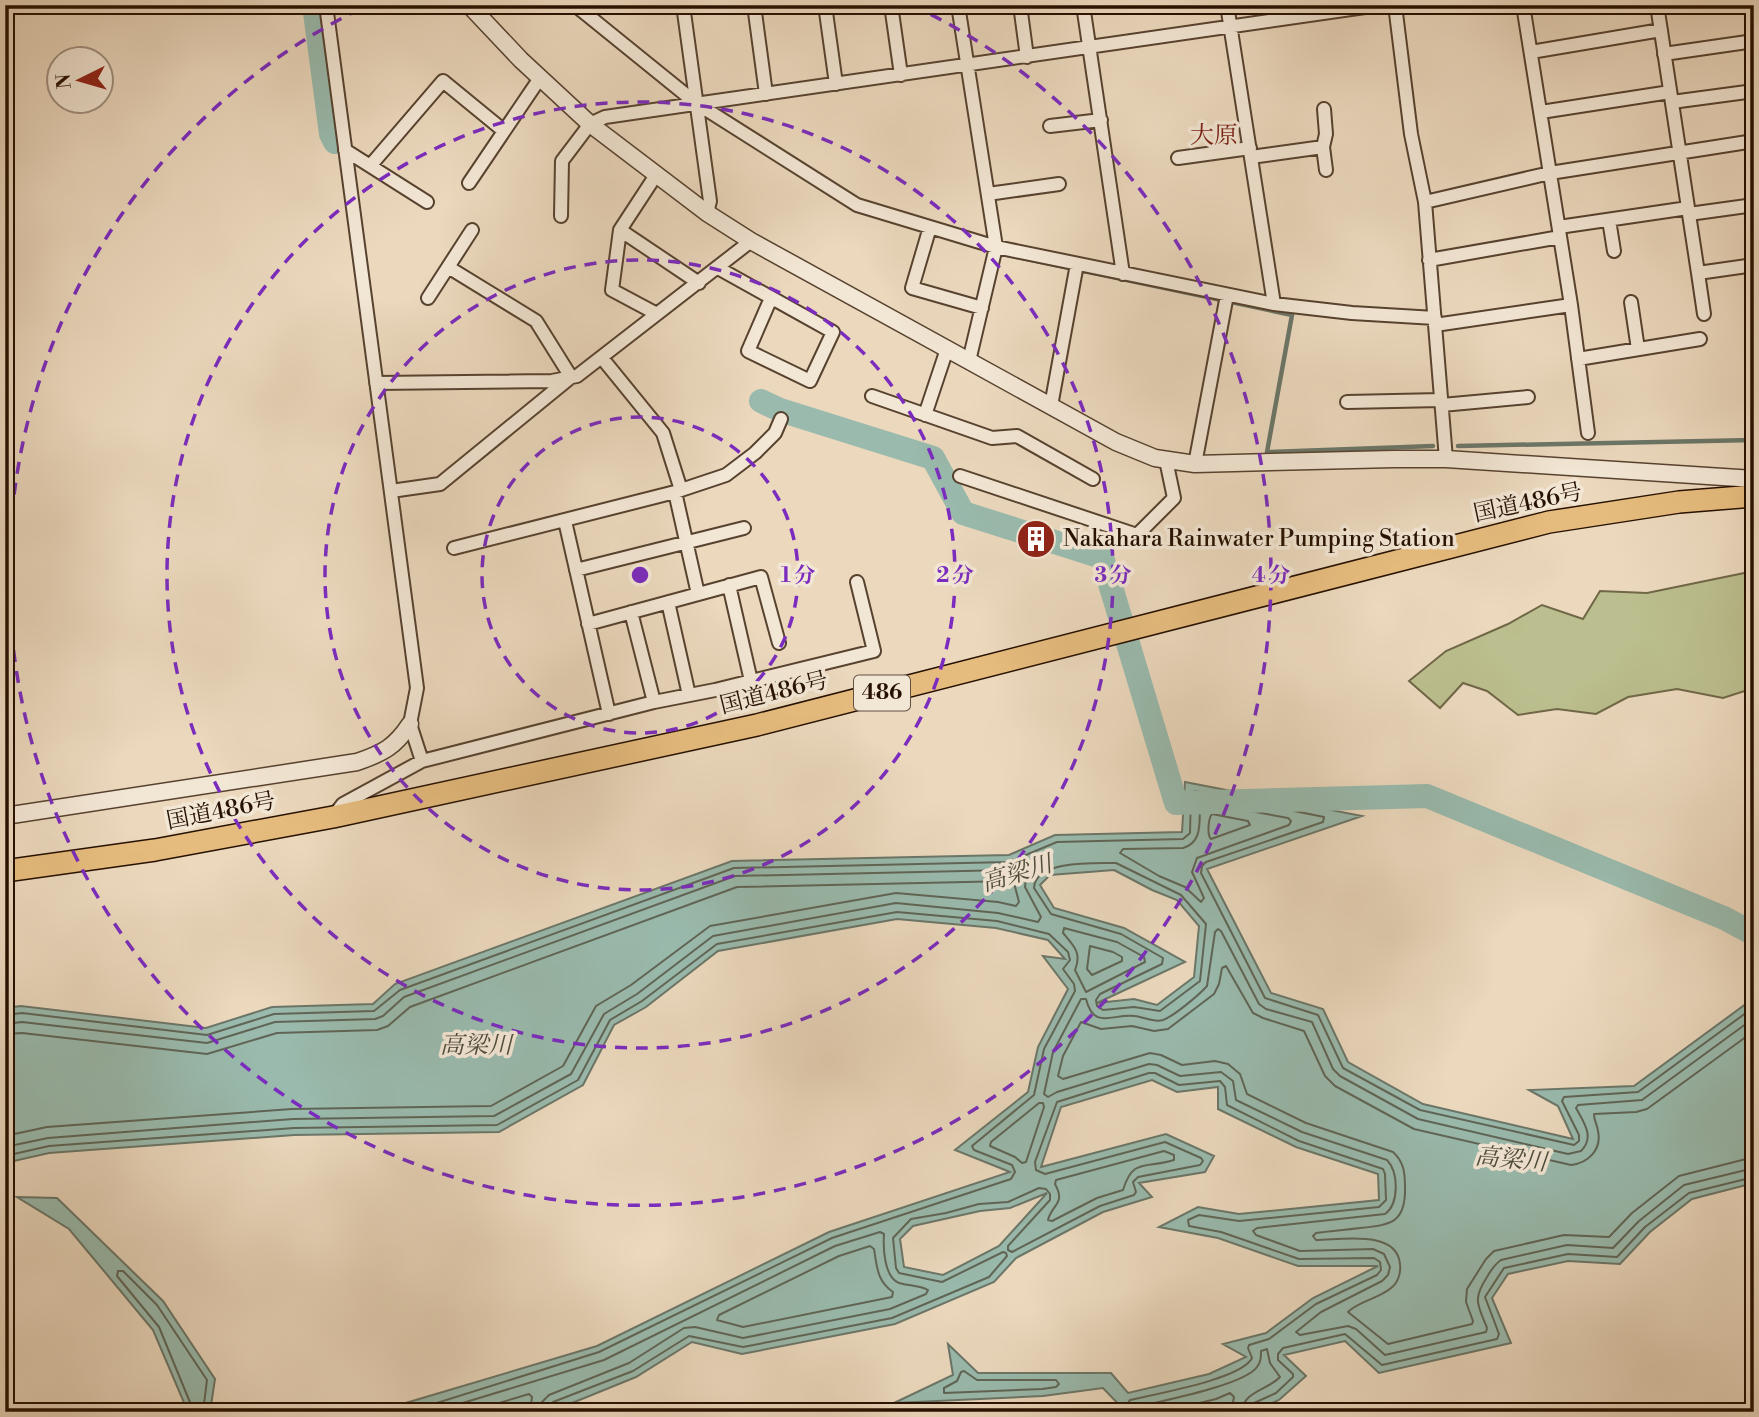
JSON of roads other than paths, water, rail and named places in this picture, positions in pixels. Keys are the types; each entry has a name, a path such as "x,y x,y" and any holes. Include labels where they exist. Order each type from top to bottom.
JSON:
{"highway":[{"name":"国道486号","path":"5,871 155,850 332,817 757,725 1549,522 1679,502 1754,496"}],"street":[{"path":"5,816 357,762 380,754 398,741 410,724 417,688 326,5"},
{"path":"469,5 540,78 590,124 707,212 751,241 1116,442 1166,460 1195,464 1447,459 1754,478"},
{"path":"575,5 696,103 857,205 928,231 995,251 1076,268 1123,274 1227,299 1435,322 1571,305"},
{"path":"682,5 710,201 707,212"},
{"path":"754,5 766,94"},
{"path":"825,5 836,84"},
{"path":"891,5 901,75"},
{"path":"958,5 995,251 969,361"},
{"path":"1020,5 1027,57"},
{"path":"1083,5 1123,274"},
{"path":"1227,5 1274,304"},
{"path":"561,216 562,161 590,124 605,117 1379,5"},
{"path":"1395,5 1411,134 1425,202 1447,459"},
{"path":"1523,5 1571,305 1588,433"},
{"path":"1657,5 1704,314"},
{"path":"1531,52 1661,30"},
{"path":"1664,54 1754,41"},
{"path":"469,183 540,78"},
{"path":"370,166 443,80 504,131"},
{"path":"1541,112 1671,97 1754,91"},
{"path":"1324,109 1326,134 1323,146 1326,170"},
{"path":"1050,126 1101,120"},
{"path":"1425,202 1550,173 1754,141"},
{"path":"1178,158 1323,146"},
{"path":"345,150 427,202"},
{"path":"656,175 620,230 612,290 657,314"},
{"path":"988,194 1059,184"},
{"path":"1430,260 1609,220 1754,205"},
{"path":"1609,220 1614,251"},
{"path":"428,298 472,230"},
{"path":"620,230 699,283"},
{"path":"928,231 912,288 982,308"},
{"path":"376,383 552,381 577,376 751,241"},
{"path":"1698,273 1754,265"},
{"path":"448,267 536,321 571,377"},
{"path":"718,268 833,332 810,381 748,351 771,298"},
{"path":"1051,406 1076,268"},
{"path":"1195,464 1227,299"},
{"path":"1631,302 1637,349"},
{"path":"1578,359 1700,339"},
{"path":"925,415 947,349"},
{"path":"602,358 663,433 678,491 698,594"},
{"path":"391,491 440,484 571,377"},
{"path":"872,396 992,438 1017,436 1093,479"},
{"path":"1347,402 1442,402 1528,397"},
{"path":"454,548 565,522 726,475 755,453 775,433 781,419"},
{"path":"960,476 1137,535 1174,498 1166,460"},
{"path":"565,522 609,714"},
{"path":"576,570 744,528"},
{"path":"588,624 761,577 779,643"},
{"path":"332,817 343,804 422,761 654,702 874,651 857,582"},
{"path":"729,585 751,681"},
{"path":"668,602 689,695"},
{"path":"631,612 654,702"},
{"path":"410,724 422,761"}],"water":[{"name":"高梁川","path":"1185,782 1362,816 1207,869 1271,993 1323,1009 1348,1062 1423,1104 1573,1139 1558,1106 1529,1090 1634,1086 1754,998 1754,1183 1692,1199 1650,1232 1620,1264 1568,1261 1508,1274 1492,1298 1511,1343 1379,1373 1345,1341 1284,1355 1306,1376 1279,1400 1251,1412 1126,1412 1103,1388 1043,1396 894,1403 953,1375 948,1344 978,1373 1111,1373 1128,1393 1209,1374 1246,1357 1223,1344 1266,1333 1313,1298 1378,1266 1298,1266 1218,1238 1159,1227 1198,1207 1239,1214 1379,1200 1378,1174 1296,1147 1218,1109 1218,1087 1177,1092 1152,1080 1061,1107 1041,1167 1166,1134 1214,1156 1205,1172 1139,1183 1152,1197 1103,1212 1016,1258 994,1282 895,1324 742,1354 692,1342 636,1377 550,1412 402,1412 399,1405 597,1346 829,1232 1010,1172 955,1150 1028,1092 1038,1047 1068,989 1043,956 1065,959 1048,940 996,928 897,919 718,951 646,1007 614,1025 583,1085 499,1132 294,1135 49,1153 5,1163 5,1008 21,1006 206,1028 272,1007 373,1004 395,984 732,861 1009,855 1055,835 1182,832","holes":["1114,870 1177,900 1199,926 1194,977 1157,1005 1134,999 1097,1003 1185,962 1124,928 1054,908 1040,885 1050,875","1047,1193 999,1246 943,1275 904,1267 900,1239 913,1226 980,1211 1010,1208"]},
{"path":"17,1197 57,1198 163,1301 215,1379 210,1412 188,1412 153,1330 69,1229"}],"waterway":[{"path":"314,5 331,134 335,142"},
{"path":"565,5 581,17"},
{"path":"998,253 1292,315 1267,452 1433,446"},
{"path":"761,401 780,410 933,458 963,513 1102,557 1176,803 1427,796 1724,918 1754,934"},
{"path":"1458,446 1754,440"}],"place":[{"name":"Nakahara Rainwater Pumping Station","path":"1036,539"}],"district":[{"name":"大原","path":"1214,136"}]}
